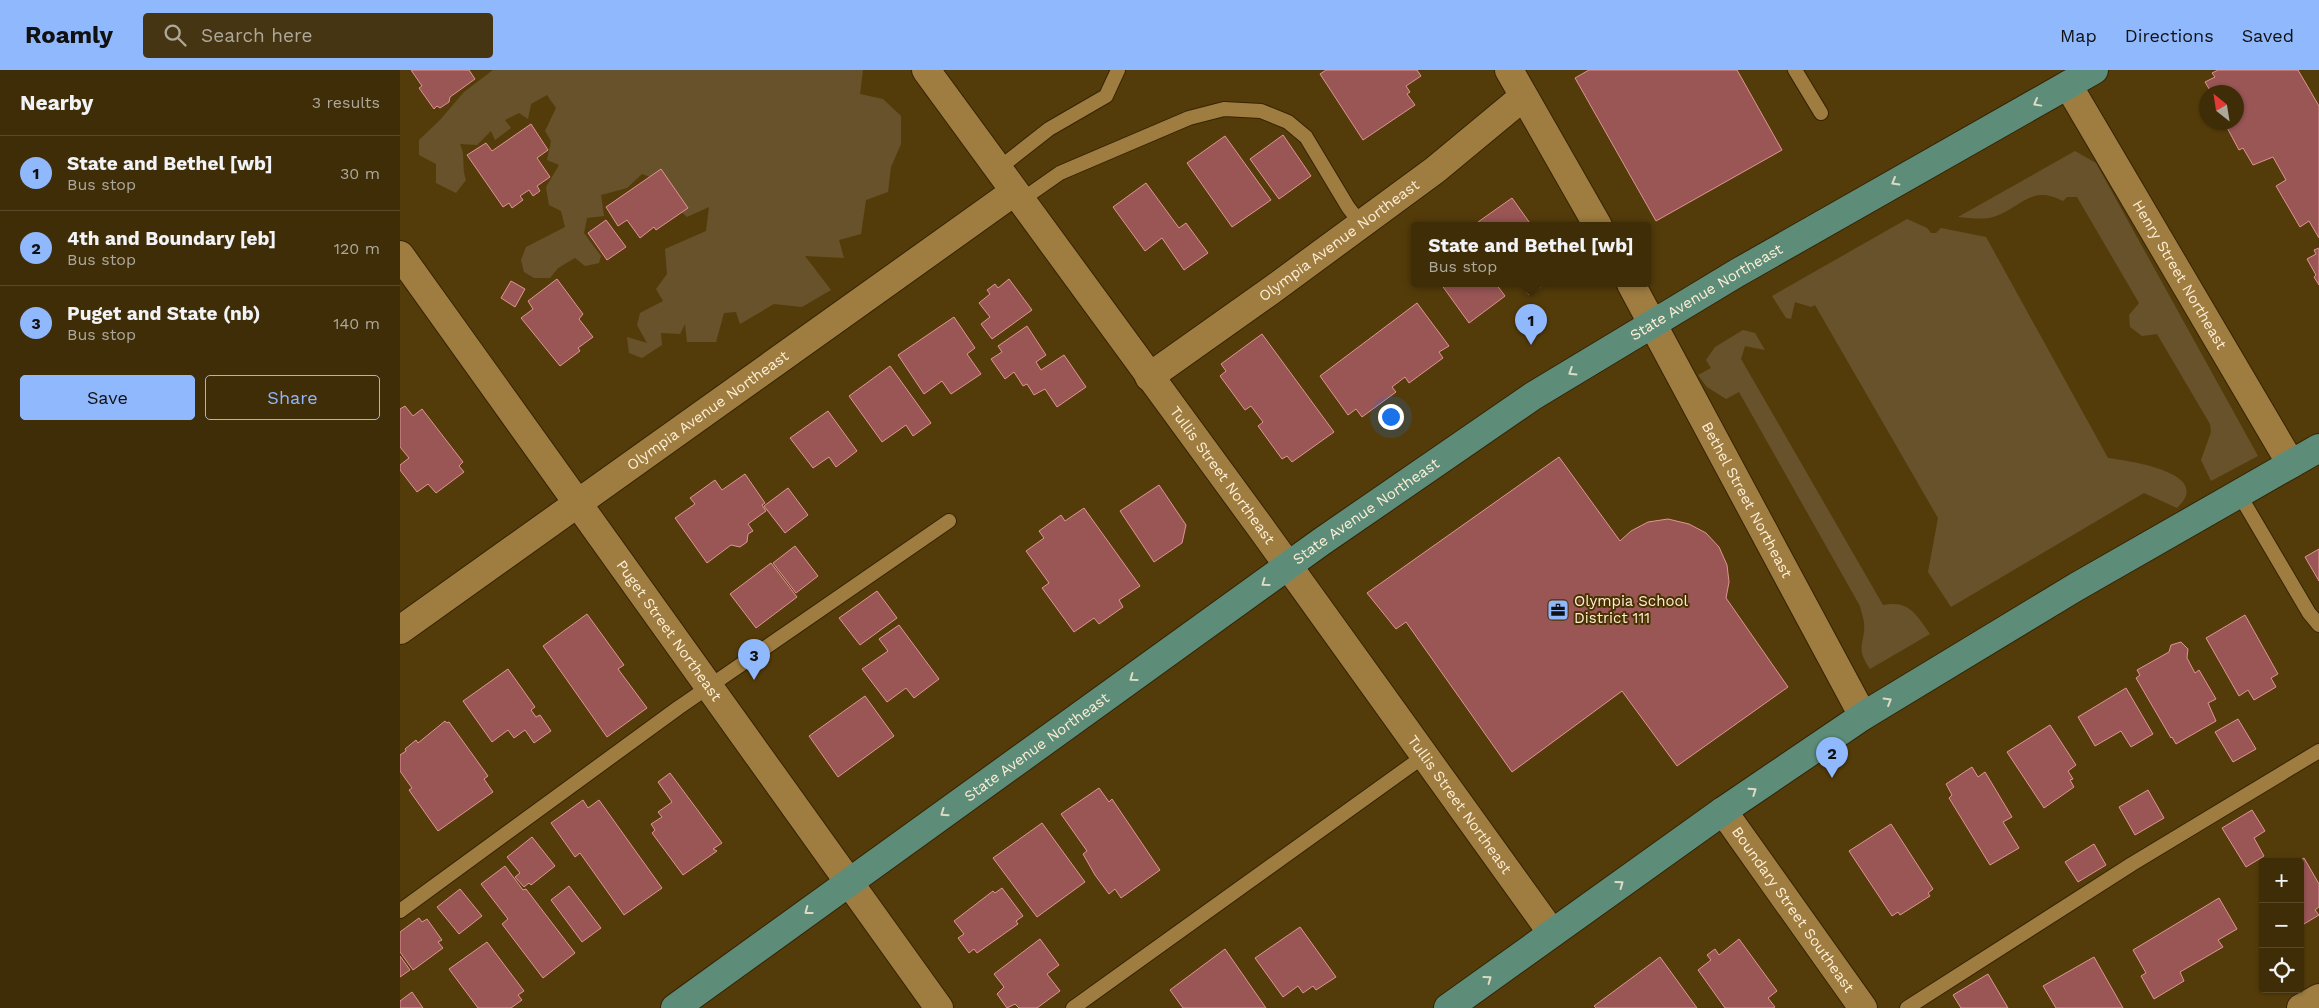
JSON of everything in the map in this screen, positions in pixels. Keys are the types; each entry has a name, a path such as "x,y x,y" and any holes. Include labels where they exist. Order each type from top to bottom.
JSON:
{"main road":[{"name":"State Avenue Northeast","path":"675,1008 1288,566 1533,396 1652,323 2094,70"},
{"path":"1448,1008 1723,811 1863,716 2076,587 2319,448"}],"street":[{"name":"Tullis Street Northeast","path":"926,70 1148,377 1288,566 1552,933"},
{"path":"1509,70 1596,222"},
{"name":"Henry Street Northeast","path":"2068,85 2291,464"},
{"name":"Olympia Avenue Northeast","path":"1148,377 1269,292 1435,170 1524,97"},
{"name":"Olympia Avenue Northeast","path":"400,630 1017,196"},
{"name":"Puget Street Northeast","path":"400,255 939,1008"},
{"name":"Bethel Street Northeast","path":"1633,287 1671,362 1863,716"},
{"name":"Boundary Street Southeast","path":"1723,811 1863,1008"},
{"path":"2302,1008 2319,998"}],"lane":[{"path":"998,169 1049,129 1106,96 1118,70"},
{"path":"1795,70 1821,113"},
{"path":"1017,196 1060,173 1189,118 1224,109 1261,111 1288,122 1306,137 1348,208 1361,224"},
{"path":"2239,494 2309,613 2319,625"},
{"path":"400,911 709,686 949,521"},
{"path":"1906,1008 2124,870 2319,751"},
{"path":"1073,1008 1424,756"}],"shaded area":[{"path":"493,70 863,70 860,94 883,99 901,116 901,144 891,167 888,192 866,200 861,234 839,240 844,258 805,256 831,290 802,307 774,304 740,324 736,312 724,313 716,342 687,342 685,324 680,334 661,333 662,345 642,358 629,353 627,337 647,343 637,325 640,313 663,301 656,289 667,274 665,249 706,231 709,207 687,217 669,201 664,182 642,174 627,188 601,195 604,216 587,218 584,233 601,256 599,263 585,266 575,258 558,268 550,278 534,278 524,272 521,260 526,247 565,227 561,211 549,205 546,187 559,165 547,160 551,141 545,131 556,108 547,95 531,104 528,119 519,113 505,120 511,128 495,140 491,131 477,145 460,144 466,180 456,193 436,183 436,164 419,155 419,140 440,120 464,92"},
{"path":"2075,151 2096,163 2258,456 2211,481 2201,460 2211,432 2210,424 2157,334 2142,336 2130,327 2129,315 2139,303 2077,197 2067,197 2063,201 2052,196 2034,196 1993,217 1980,219 1958,217"},
{"path":"1907,219 1927,228 1931,233 1936,233 1941,228 1986,237 2108,458 2150,466 2178,478 2185,486 2186,496 2177,508 2144,493 1951,607 1928,572 1938,518 1815,305 1811,307 1795,302 1791,319 1786,318 1772,296"},
{"path":"1743,330 1755,333 1765,350 1745,346 1741,359 1883,605 1899,605 1911,610 1930,634 1870,669 1865,661 1862,650 1864,622 1860,606 1739,392 1726,399 1707,387 1698,375 1711,368 1706,360 1715,347"}],"building":[{"path":"411,70 469,70 475,79 450,97 449,102 440,108 437,106 434,109 419,88 422,86"},
{"path":"1326,70 1417,70 1421,76 1406,86 1410,92 1407,94 1415,105 1363,140 1320,74"},
{"path":"1589,70 1737,70 1782,150 1656,221 1575,78"},
{"path":"2218,70 2298,70 2319,106 2319,238 2309,221 2300,227 2276,186 2286,180 2273,157 2253,165 2243,148 2239,150 2228,130 2244,130 2244,85 2207,85 2205,82 2215,77 2212,73"},
{"path":"531,124 548,150 537,158 550,177 537,186 540,191 533,196 529,190 520,196 523,200 512,208 509,203 503,207 467,155 486,143 492,151"},
{"path":"1283,135 1311,176 1279,199 1250,159"},
{"path":"1225,136 1271,200 1232,227 1187,163"},
{"path":"661,169 688,208 656,230 654,227 640,238 627,220 618,226 606,207"},
{"path":"1146,183 1179,228 1186,223 1208,253 1184,270 1162,238 1145,251 1113,207"},
{"path":"1512,198 1529,222 1478,222"},
{"path":"606,220 626,247 607,260 588,233"},
{"path":"2319,248 2319,285 2307,259 2316,254 2314,250"},
{"path":"557,279 583,314 579,319 593,337 578,348 580,351 560,366 521,318 533,309 528,301"},
{"path":"1009,279 1032,310 992,339 981,324 990,317 979,303 990,294 987,290 995,284 998,288"},
{"path":"511,281 525,289 515,307 501,298"},
{"path":"1443,287 1498,287 1505,296 1469,323"},
{"path":"1523,287 1541,287 1529,295"},
{"path":"1417,303 1449,346 1439,352 1443,358 1409,383 1405,377 1392,387 1396,392 1362,417 1356,409 1348,415 1320,376"},
{"path":"954,317 975,348 967,354 981,374 951,394 942,381 924,394 898,355"},
{"path":"1027,326 1046,355 1036,362 1041,370 1064,355 1086,387 1057,407 1045,389 1034,395 1027,384 1023,386 1014,372 1005,379 991,359 1002,352 998,346"},
{"path":"1262,334 1334,432 1292,462 1287,456 1282,459 1258,426 1263,422 1251,406 1245,410 1220,376 1226,371 1221,364"},
{"path":"890,366 931,423 913,436 906,425 882,442 849,396"},
{"path":"405,406 413,416 422,409 463,462 459,466 464,472 436,493 428,484 417,492 400,470 400,465 409,458 400,447 400,409"},
{"path":"828,411 857,451 836,467 829,457 813,468 790,438"},
{"name":"Olympia School District 111","path":"1559,457 1620,541 1631,531 1648,522 1668,519 1689,524 1706,533 1719,547 1727,565 1729,582 1726,598 1788,687 1677,766 1622,691 1512,772 1406,622 1396,629 1367,593"},
{"path":"745,474 765,503 762,505 766,511 748,524 753,531 748,534 747,542 740,547 731,545 707,563 675,518 695,504 690,498 715,480 722,490"},
{"path":"1159,485 1186,525 1182,543 1154,562 1120,511"},
{"path":"788,488 808,515 785,533 764,506"},
{"path":"1084,508 1140,586 1119,600 1123,607 1099,624 1094,618 1074,632 1042,588 1049,583 1026,551 1044,538 1039,531 1061,515 1065,521"},
{"path":"795,546 818,576 796,593 773,563"},
{"path":"2319,549 2319,581 2305,557"},
{"path":"771,563 797,597 756,628 730,594"},
{"path":"877,591 897,618 860,645 839,618"},
{"path":"587,614 624,665 618,669 647,708 607,737 543,646"},
{"path":"2245,615 2278,674 2271,678 2276,687 2254,700 2248,690 2239,696 2206,638"},
{"path":"899,625 939,679 914,698 906,688 887,702 862,669 888,651 879,639"},
{"path":"2181,642 2188,649 2187,658 2195,673 2199,670 2216,699 2208,703 2216,721 2176,744 2136,678 2140,675 2137,670 2169,652 2171,645"},
{"path":"508,669 535,707 531,710 536,717 540,715 551,731 534,743 525,730 514,738 508,730 492,742 463,701"},
{"path":"2126,688 2153,734 2131,747 2121,731 2095,746 2078,717"},
{"path":"865,696 894,736 838,777 809,736"},
{"path":"2238,719 2256,749 2233,762 2215,732"},
{"path":"445,721 449,722 488,776 484,779 493,792 438,831 409,790 412,788 400,771 400,755 416,740 418,743"},
{"path":"2050,725 2076,765 2068,771 2073,779 2070,780 2074,787 2044,808 2007,752"},
{"path":"1972,767 1978,777 1985,772 2012,817 2003,822 2019,848 1990,865 1949,798 1952,795 1946,784"},
{"path":"670,773 722,843 713,849 717,851 683,875 652,833 655,830 651,824 662,817 658,812 672,802 658,782"},
{"path":"1099,788 1109,802 1112,799 1160,870 1121,898 1115,889 1109,894 1095,875 1083,854 1087,851 1061,814"},
{"path":"2148,790 2164,818 2135,835 2119,807"},
{"path":"583,800 588,808 599,800 662,888 624,915 580,853 575,857 551,823"},
{"path":"2252,810 2265,831 2254,838 2264,856 2246,867 2222,828"},
{"path":"1042,823 1085,882 1037,917 993,858"},
{"path":"1891,824 1933,889 1928,893 1930,896 1900,915 1898,912 1892,916 1849,851"},
{"path":"532,837 555,866 531,885 529,883 524,887 515,877 520,873 507,857"},
{"path":"2094,844 2106,865 2078,882 2065,862"},
{"path":"2304,858 2319,884 2319,907 2315,910 2319,915 2304,924"},
{"path":"505,866 523,890 526,889 575,953 543,978 502,924 508,919 481,884"},
{"path":"569,886 601,928 582,942 551,900"},
{"path":"1002,888 1023,916 1016,921 1018,924 977,953 974,949 969,953 958,938 964,934 954,921 993,891 995,893"},
{"path":"460,889 482,916 459,934 437,907"},
{"path":"2219,898 2237,929 2218,940 2223,947 2180,972 2184,981 2154,999 2141,976 2146,973 2133,950"},
{"path":"419,918 422,922 427,919 442,940 438,942 443,948 413,970 400,952 400,932"},
{"path":"1300,927 1336,977 1316,990 1313,986 1303,993 1298,986 1283,997 1255,958"},
{"path":"1040,939 1059,965 1047,974 1060,991 1037,1008 1019,1008 1015,1004 1007,1008 997,994 1004,987 994,974"},
{"path":"1739,939 1777,991 1768,998 1775,1007 1725,1008 1698,970 1711,960 1707,955 1715,949 1719,955"},
{"path":"487,942 524,991 518,995 522,1000 511,1008 478,1008 449,969"},
{"path":"1225,949 1266,1008 1183,1008 1170,990"},
{"path":"400,956 410,970 400,977"},
{"path":"1660,957 1697,1008 1596,1008 1594,1006"},
{"path":"2094,957 2123,1008 2056,1008 2043,986"},
{"path":"1988,974 2008,1008 1961,1008 1953,995"},
{"path":"412,992 423,1008 400,1008 400,1001"}],"place":[{"name":"State and Bethel [wb]","path":"1531,345"},
{"name":"Olympia School District 111","path":"1558,610"},
{"name":"Puget and State (nb)","path":"754,680"},
{"name":"4th and Boundary [eb]","path":"1832,778"}]}
